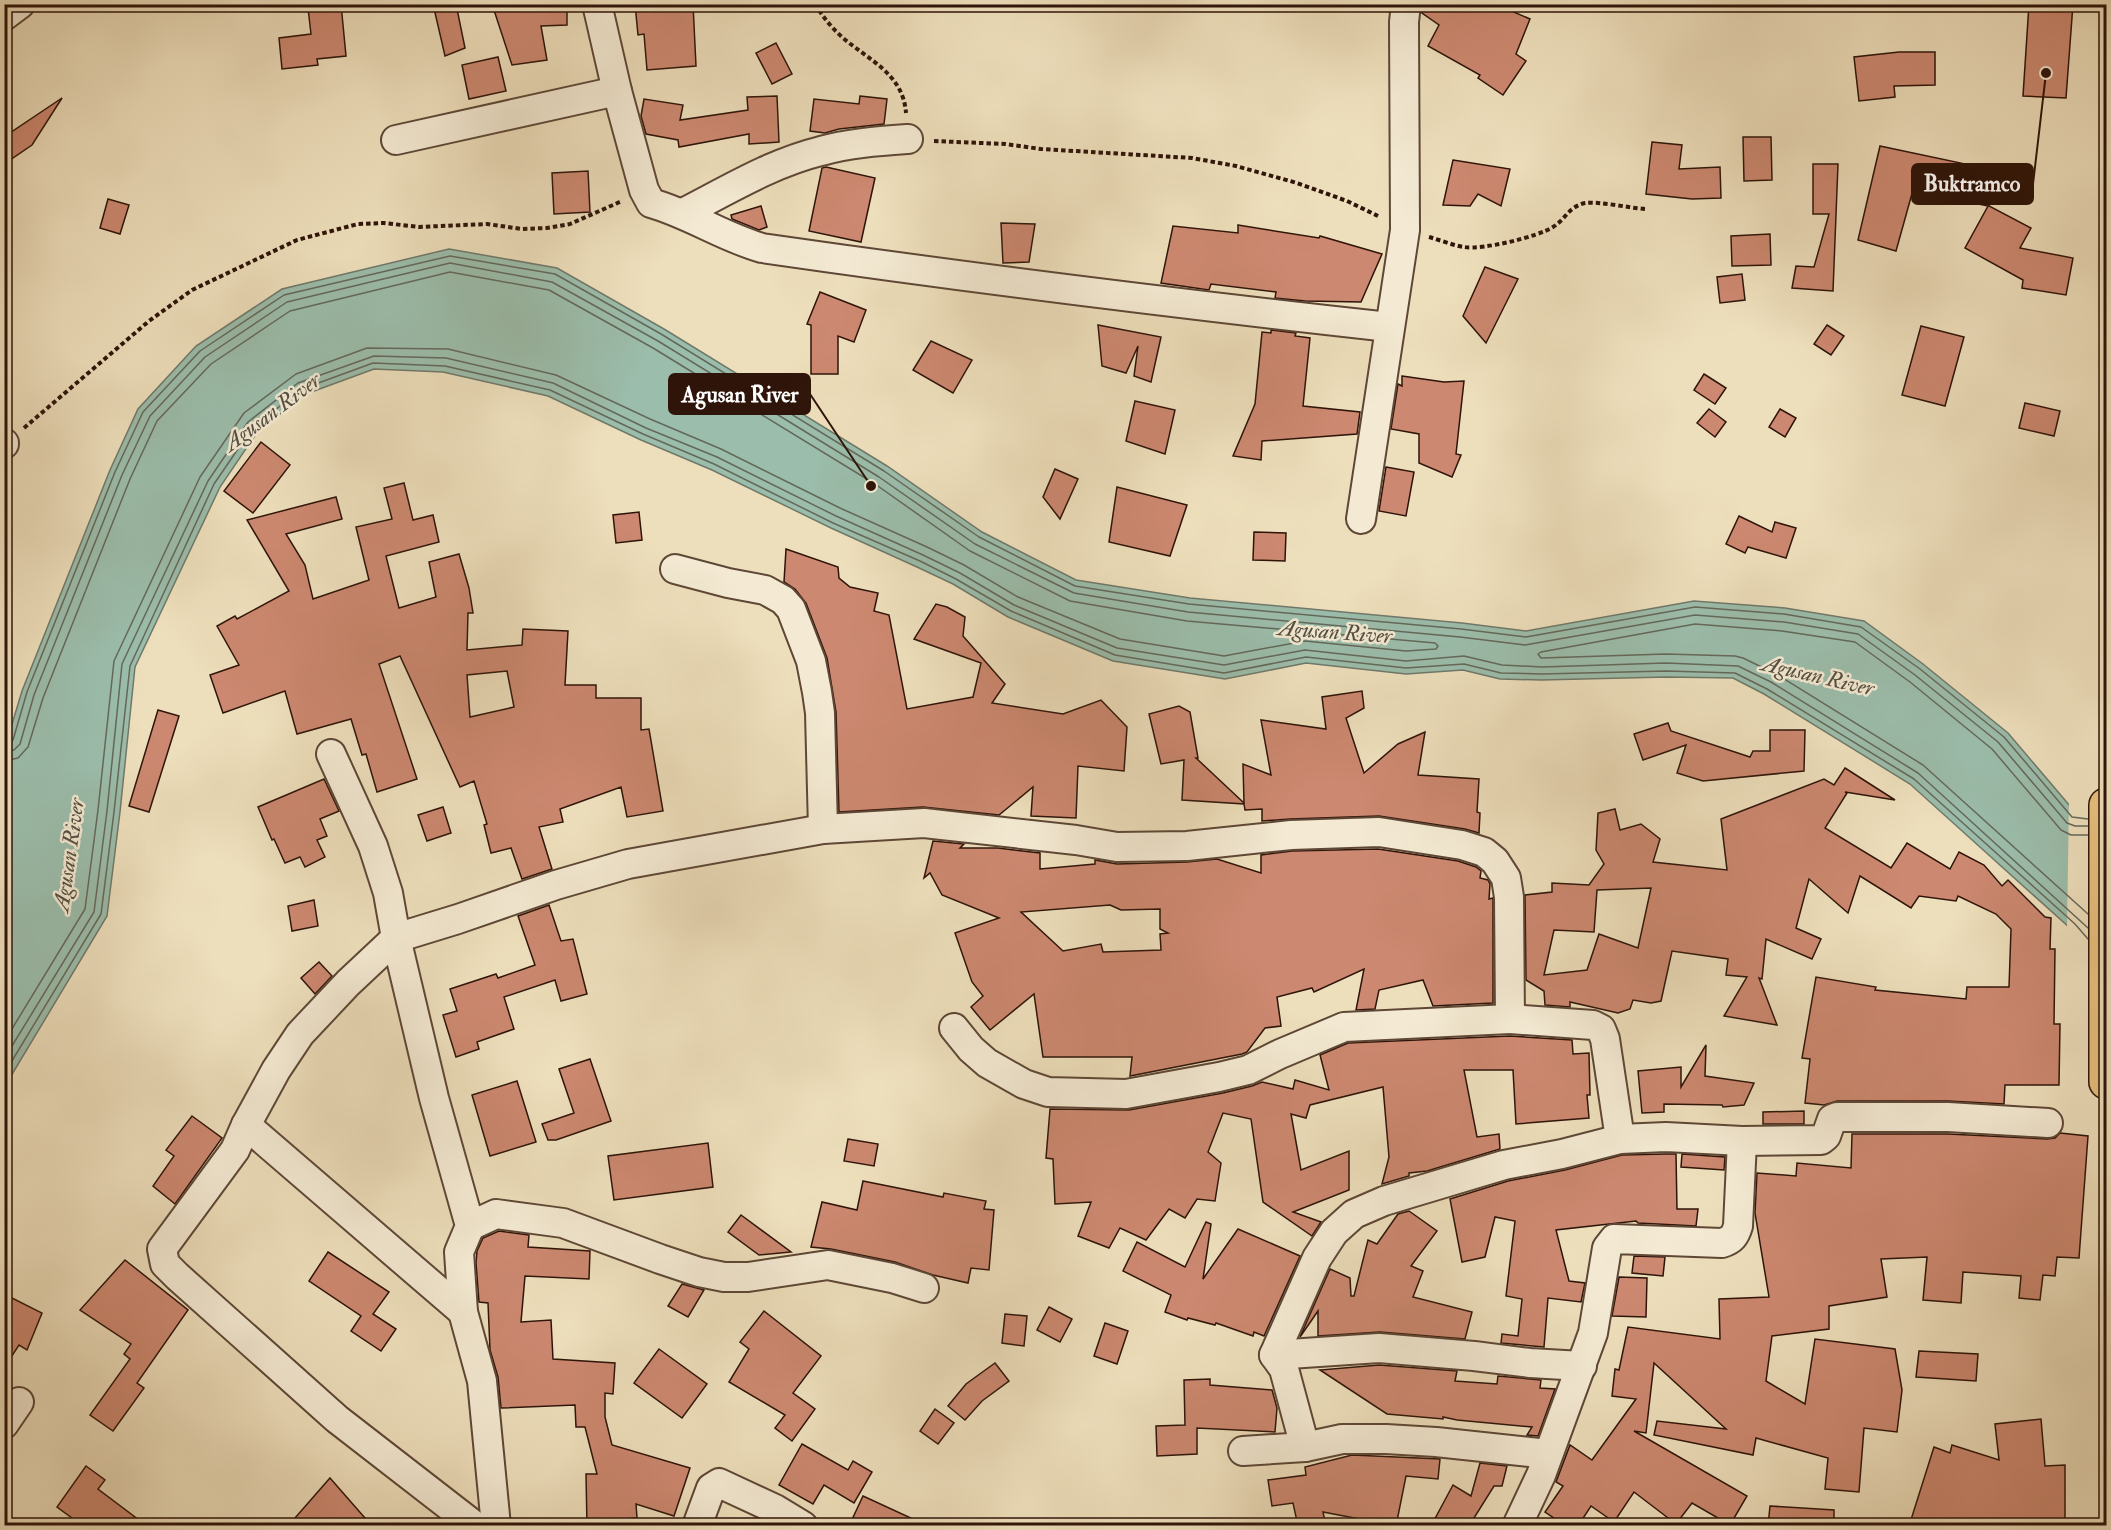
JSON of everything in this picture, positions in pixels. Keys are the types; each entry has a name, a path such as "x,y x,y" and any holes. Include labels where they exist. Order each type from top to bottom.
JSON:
{"highway":[{"path":"2106,805 2106,1082"}],"street":[{"path":"4,16 20,4"},
{"path":"597,4 617,91 644,190 651,203 683,213 743,243 762,249 1140,298 1389,327"},
{"path":"1361,519 1405,231 1404,22 1406,4"},
{"path":"396,140 617,91"},
{"path":"683,213 762,173 822,150 878,141 908,140"},
{"path":"675,569 765,590 783,600 791,609 811,661 818,692 823,828"},
{"path":"331,754 373,846 388,893 396,938 434,1098 470,1226 459,1252 463,1312 482,1381 496,1526"},
{"path":"475,1526 337,1419 165,1264 162,1249 235,1150 276,1070 300,1035 348,983 396,938 458,920 556,885 628,864 823,828 924,823 1118,847 1186,846 1291,835 1379,832 1462,844 1484,852 1495,861 1506,878 1509,897 1510,1019"},
{"path":"954,1028 971,1049 987,1063 1024,1084 1048,1092 1126,1094 1248,1070 1280,1054 1344,1028 1510,1019 1593,1025 1600,1029 1605,1039 1620,1139"},
{"path":"1274,1355 1321,1252 1334,1232 1354,1214 1384,1201 1504,1165 1562,1154 1620,1139 1666,1137 1742,1141 1821,1140 1826,1136 1832,1119 1837,1117 1948,1117 2048,1123"},
{"path":"246,1125 463,1312"},
{"path":"1517,1526 1541,1475 1593,1333 1603,1264 1610,1242 1614,1239 1722,1244 1730,1241 1738,1226 1742,1141"},
{"path":"470,1226 496,1214 563,1224 679,1265 724,1277 748,1277 828,1266 892,1278 924,1288"},
{"path":"1274,1355 1396,1349 1582,1366"},
{"path":"1274,1355 1284,1369 1305,1447"},
{"path":"1243,1451 1305,1447 1342,1439 1386,1439 1548,1454"},
{"path":"697,1526 711,1488 719,1483 775,1509 803,1526"}],"path":[{"path":"815,4 827,23 843,39 888,72 897,84 906,104 908,140 1005,144 1041,149 1192,158 1214,162 1287,180 1347,201 1405,231 1465,248 1480,247 1546,231 1557,225 1577,205 1589,202 1645,209"},
{"path":"5,444 149,321 192,290 297,240 358,224 384,223 428,227 488,224 522,229 547,228 570,224 591,216 644,190"}],"water":[{"path":"449,249 557,268 664,329 887,466 982,532 1076,580 1190,598 1526,631 1694,601 1785,608 1864,621 1923,664 2008,733 2076,813 2071,929 1910,784 1764,694 1733,678 1500,679 1463,670 1406,674 1306,663 1225,679 1113,661 1008,617 953,584 712,470 641,440 548,396 443,372 374,369 306,394 258,431 220,487 135,667 107,916 5,1086 5,747 22,691 110,470 138,409 196,346 282,289"}],"pier":[{"path":"2069,800 2077,810 2106,809 2104,971 2067,929"}],"building":[{"path":"341,4 346,56 317,59 318,65 282,69 279,38 311,34 308,8"},
{"path":"433,4 456,4 465,48 445,56"},
{"path":"492,4 567,4 567,25 541,26 547,60 512,65"},
{"path":"635,4 693,4 696,66 647,70 644,34 638,35"},
{"path":"1422,4 1495,4 1530,19 1516,54 1526,61 1503,95 1478,78 1480,75 1428,46 1439,25 1422,13"},
{"path":"2029,4 2073,4 2066,98 2023,96"},
{"path":"776,43 792,74 772,84 756,53"},
{"path":"1899,52 1935,52 1935,85 1894,86 1895,97 1859,101 1854,57"},
{"path":"498,57 506,91 469,99 462,65"},
{"path":"777,96 779,142 749,144 749,134 679,147 678,140 646,134 641,116 644,99 683,105 680,120 748,110 747,97"},
{"path":"860,96 887,99 884,124 839,129 825,133 810,131 814,99 859,104"},
{"path":"62,98 32,145 4,164 4,137"},
{"path":"1743,137 1771,137 1772,180 1744,181"},
{"path":"1652,142 1682,145 1679,169 1720,167 1721,198 1692,199 1646,194"},
{"path":"1880,146 1970,165 1969,170 1999,179 1989,206 2031,228 2020,248 2073,258 2066,295 2022,288 2023,280 1965,248 1988,206 1913,190 1896,251 1858,240"},
{"path":"1453,160 1510,169 1501,206 1478,194 1470,206 1443,205"},
{"path":"1813,164 1838,164 1833,291 1792,288 1796,266 1814,267 1829,214 1813,214"},
{"path":"822,168 875,178 861,242 809,231"},
{"path":"588,171 590,212 554,214 552,173"},
{"path":"108,199 129,205 120,234 100,228"},
{"path":"761,206 767,227 759,230 732,219 731,215"},
{"path":"1001,223 1035,224 1029,262 1003,263"},
{"path":"1238,225 1319,238 1320,236 1382,254 1361,302 1305,301 1275,298 1276,292 1211,284 1209,290 1161,283 1173,226 1238,233"},
{"path":"1770,234 1771,265 1732,266 1731,236"},
{"path":"1485,267 1518,279 1486,343 1463,316"},
{"path":"1742,274 1745,300 1720,303 1717,277"},
{"path":"820,292 866,310 854,342 838,336 838,374 811,374 811,325 807,324"},
{"path":"1098,325 1161,337 1151,382 1134,376 1138,346 1126,373 1102,366"},
{"path":"1827,325 1844,336 1831,355 1814,344"},
{"path":"1921,326 1964,337 1945,406 1902,395"},
{"path":"1271,330 1296,333 1295,336 1310,338 1303,406 1360,412 1357,434 1262,441 1261,460 1233,456 1255,404 1262,332 1271,333"},
{"path":"931,341 972,360 953,393 913,370"},
{"path":"1704,374 1726,388 1715,404 1694,390"},
{"path":"1402,376 1444,382 1464,381 1456,454 1461,455 1452,477 1419,463 1419,434 1391,429 1398,384 1402,386"},
{"path":"1135,401 1175,410 1165,454 1126,441"},
{"path":"2025,403 2060,411 2054,436 2019,428"},
{"path":"1709,409 1726,422 1715,437 1697,423"},
{"path":"1780,409 1796,418 1785,437 1769,427"},
{"path":"261,442 290,465 253,513 224,491"},
{"path":"1386,467 1414,472 1406,516 1379,511"},
{"path":"1055,469 1078,479 1060,519 1043,497"},
{"path":"404,483 413,520 433,515 439,542 386,556 399,608 436,597 429,562 459,554 469,588 473,613 468,613 467,650 522,645 523,629 568,631 565,685 596,685 596,698 641,698 641,730 649,729 663,811 627,817 621,787 560,809 563,822 539,827 552,869 522,879 511,848 491,853 484,825 487,824 474,781 460,787 400,656 379,664 417,779 377,792 366,754 362,755 351,719 297,734 285,691 223,713 210,675 239,665 217,626 235,616 237,619 289,591 247,520 336,497 342,519 286,534 305,565 313,599 369,580 356,527 392,519 384,488","holes":["507,671 514,707 470,717 467,675"]},
{"path":"1117,487 1187,505 1170,556 1109,542"},
{"path":"639,512 642,540 616,543 613,515"},
{"path":"1739,516 1772,532 1775,522 1796,528 1786,558 1748,547 1745,553 1726,544"},
{"path":"1254,532 1286,533 1285,561 1253,560"},
{"path":"786,549 838,567 839,578 850,587 878,593 874,611 889,615 907,709 973,697 981,663 914,639 936,604 947,607 965,617 963,636 1005,684 992,703 1063,714 1101,700 1127,727 1124,771 1078,766 1076,818 1031,816 1033,787 999,815 923,807 839,812 836,712 827,658 806,603 795,589 784,582"},
{"path":"1362,691 1364,708 1346,718 1364,773 1398,744 1425,732 1418,775 1479,779 1477,812 1480,813 1479,833 1379,816 1262,821 1262,809 1245,810 1244,804 1182,800 1184,760 1161,764 1149,714 1179,706 1190,712 1198,758 1196,758 1244,803 1243,764 1271,775 1261,720 1326,729 1322,697"},
{"path":"158,710 179,716 149,812 129,806"},
{"path":"1668,723 1671,731 1750,757 1753,751 1770,751 1770,730 1805,730 1804,771 1703,781 1677,773 1686,745 1643,760 1634,734"},
{"path":"1845,768 1895,800 1845,792 1847,793 1825,828 1891,868 1907,843 1950,869 1959,852 1984,865 2002,886 2008,880 2045,917 2051,918 2050,949 2055,949 2054,1024 2060,1024 2059,1085 2005,1085 2004,1104 1948,1101 1837,1101 1824,1105 1805,1103 1810,1059 1802,1058 1816,977 1876,987 1875,990 1966,999 1967,987 2009,987 2011,929 1996,914 1958,896 1956,901 1919,896 1911,908 1860,876 1848,913 1809,879 1796,928 1821,939 1812,959 1766,939 1762,979 1759,978 1777,1025 1724,1016 1747,977 1726,975 1728,959 1672,951 1661,1001 1651,1003 1633,1000 1630,1009 1618,1013 1570,1002 1570,1007 1545,1005 1544,991 1526,980 1525,895 1552,892 1552,883 1589,885 1604,864 1596,850 1598,813 1615,809 1620,830 1641,824 1660,839 1653,862 1727,870 1721,819 1824,779 1834,785","holes":["1651,888 1638,948 1599,934 1587,970 1544,975 1554,930 1594,932 1597,890"]},
{"path":"324,779 339,811 320,819 327,836 317,840 325,857 305,867 300,857 285,863 258,807"},
{"path":"443,807 451,833 427,841 418,815"},
{"path":"933,841 964,844 960,848 998,848 1040,853 1040,869 1095,864 1095,860 1117,864 1217,859 1261,873 1261,855 1292,851 1378,849 1458,861 1476,867 1481,871 1480,878 1488,880 1490,884 1489,899 1493,898 1493,1003 1433,1006 1423,980 1379,990 1375,1009 1356,1010 1364,969 1314,992 1312,988 1277,997 1281,1026 1265,1028 1247,1052 1242,1054 1130,1076 1132,1057 1043,1057 1034,994 990,1030 971,1007 983,996 972,982 955,933 999,918 942,895 930,873 924,878","holes":["1110,905 1121,910 1160,909 1160,929 1168,933 1160,934 1161,950 1103,952 1101,944 1063,951 1021,912"]},
{"path":"314,900 318,926 292,931 288,906"},
{"path":"549,905 561,941 573,939 587,994 561,1001 555,980 504,997 514,1029 477,1042 479,1049 456,1057 443,1015 457,1011 450,989 496,974 498,978 535,965 518,916"},
{"path":"319,962 332,976 315,994 301,978"},
{"path":"1510,1036 1572,1040 1573,1054 1589,1053 1590,1095 1587,1095 1589,1118 1516,1124 1513,1070 1464,1070 1477,1137 1499,1134 1500,1149 1427,1171 1409,1173 1409,1176 1382,1184 1389,1157 1383,1087 1310,1105 1306,1118 1291,1114 1301,1170 1349,1151 1349,1190 1293,1212 1321,1222 1312,1236 1263,1202 1251,1119 1223,1113 1208,1152 1221,1163 1215,1201 1197,1199 1185,1218 1169,1209 1146,1240 1120,1228 1109,1248 1078,1236 1091,1202 1055,1204 1053,1159 1046,1158 1050,1109 1129,1110 1223,1093 1262,1082 1293,1089 1295,1080 1329,1090 1320,1055 1348,1043"},
{"path":"1706,1045 1705,1076 1754,1083 1744,1105 1723,1107 1722,1105 1664,1104 1664,1112 1642,1113 1638,1071 1681,1067 1681,1087"},
{"path":"590,1059 611,1121 556,1140 548,1140 542,1124 574,1113 559,1069"},
{"path":"517,1081 536,1142 490,1156 472,1095"},
{"path":"1804,1111 1804,1124 1763,1124 1763,1112"},
{"path":"192,1116 222,1138 175,1204 153,1186 174,1156 166,1150"},
{"path":"2060,1133 2088,1136 2079,1258 2057,1257 2055,1276 2043,1275 2040,1300 2019,1298 2021,1276 1963,1272 1961,1303 1923,1300 1927,1257 1881,1259 1887,1297 1829,1306 1829,1329 1772,1336 1766,1381 1805,1404 1815,1339 1895,1349 1902,1390 1897,1432 1864,1428 1859,1492 1825,1489 1828,1458 1756,1438 1753,1455 1654,1435 1657,1421 1726,1429 1654,1363 1646,1433 1634,1431 1747,1496 1730,1525 1692,1503 1676,1524 1634,1492 1614,1522 1591,1506 1578,1526 1566,1526 1545,1512 1563,1486 1556,1482 1570,1445 1592,1460 1636,1399 1612,1396 1615,1369 1619,1370 1628,1327 1720,1339 1719,1299 1769,1297 1755,1213 1757,1173 1796,1176 1797,1163 1851,1168 1852,1134 1948,1134 2047,1139 2055,1138"},
{"path":"848,1139 878,1144 874,1166 844,1161"},
{"path":"708,1143 713,1187 614,1200 608,1156"},
{"path":"1676,1154 1677,1209 1698,1209 1696,1226 1638,1223 1636,1221 1556,1230 1569,1281 1585,1283 1581,1302 1548,1298 1544,1347 1501,1343 1502,1334 1518,1336 1522,1299 1506,1296 1515,1221 1495,1217 1485,1257 1462,1262 1450,1199 1508,1181 1565,1170 1622,1155"},
{"path":"1682,1154 1725,1157 1724,1170 1681,1167"},
{"path":"863,1181 943,1197 944,1193 986,1201 984,1209 994,1210 989,1270 971,1268 968,1283 933,1275 895,1262 811,1247 822,1202 857,1210"},
{"path":"1409,1211 1437,1231 1411,1266 1423,1271 1413,1297 1472,1312 1465,1339 1380,1332 1318,1336 1318,1311 1300,1337 1330,1269 1350,1278 1351,1296 1354,1296 1368,1240 1377,1244 1398,1214"},
{"path":"741,1215 791,1252 759,1255 728,1232"},
{"path":"1206,1222 1211,1224 1203,1279 1238,1229 1300,1256 1264,1336 1254,1332 1253,1336 1216,1323 1215,1325 1188,1318 1187,1320 1165,1312 1171,1295 1123,1271 1137,1242 1185,1267"},
{"path":"499,1231 529,1235 528,1247 590,1251 589,1279 525,1276 521,1322 551,1320 553,1359 615,1363 613,1394 605,1393 605,1417 612,1445 690,1468 674,1516 636,1504 637,1518 609,1520 609,1526 587,1526 586,1474 597,1474 585,1427 576,1427 575,1405 501,1408 498,1377 490,1350 488,1303 479,1302 476,1263 477,1251 483,1238"},
{"path":"328,1252 389,1292 373,1314 396,1329 381,1351 351,1331 361,1316 309,1281"},
{"path":"1634,1256 1665,1257 1663,1276 1632,1273"},
{"path":"125,1260 188,1310 137,1383 144,1388 113,1431 90,1415 130,1359 124,1354 131,1344 80,1310"},
{"path":"1619,1277 1647,1278 1646,1317 1612,1316"},
{"path":"682,1284 704,1290 688,1317 668,1306"},
{"path":"4,1294 42,1313 27,1350 19,1345 4,1368"},
{"path":"1049,1307 1072,1319 1060,1342 1037,1330"},
{"path":"764,1311 821,1356 793,1393 815,1409 792,1441 775,1428 785,1415 729,1382 749,1349 740,1342"},
{"path":"1005,1314 1027,1316 1024,1346 1002,1343"},
{"path":"1105,1323 1128,1331 1117,1364 1094,1356"},
{"path":"659,1349 707,1384 682,1418 634,1383"},
{"path":"1919,1351 1978,1354 1976,1381 1916,1377"},
{"path":"995,1363 1009,1381 982,1401 965,1420 948,1406 966,1384"},
{"path":"1379,1365 1457,1371 1455,1381 1497,1384 1498,1376 1541,1380 1540,1388 1555,1389 1538,1436 1527,1435 1532,1427 1443,1417 1443,1419 1387,1414 1320,1370"},
{"path":"1210,1379 1210,1385 1272,1390 1277,1408 1275,1432 1197,1428 1197,1454 1157,1456 1156,1426 1185,1425 1184,1380"},
{"path":"935,1409 954,1423 938,1444 920,1431"},
{"path":"2041,1419 2045,1466 2065,1465 2065,1526 1909,1526 1934,1447 1950,1453 1952,1445 1999,1460 1995,1424"},
{"path":"802,1444 848,1470 853,1461 872,1472 854,1503 824,1485 813,1504 779,1485"},
{"path":"1352,1455 1440,1459 1438,1479 1406,1476 1396,1526 1323,1512 1326,1526 1298,1526 1293,1503 1272,1506 1268,1480 1306,1475 1305,1467"},
{"path":"1480,1463 1507,1466 1502,1486 1494,1486 1469,1526 1431,1526 1453,1485 1471,1496"},
{"path":"86,1466 105,1480 98,1489 147,1526 83,1526 57,1507"},
{"path":"330,1478 372,1526 288,1526"},
{"path":"863,1496 928,1526 849,1526"},
{"path":"1770,1506 1834,1510 1834,1526 1768,1526"}],"place":[{"name":"Buktramco","path":"2046,73"},
{"name":"Agusan River","path":"871,486"}]}
